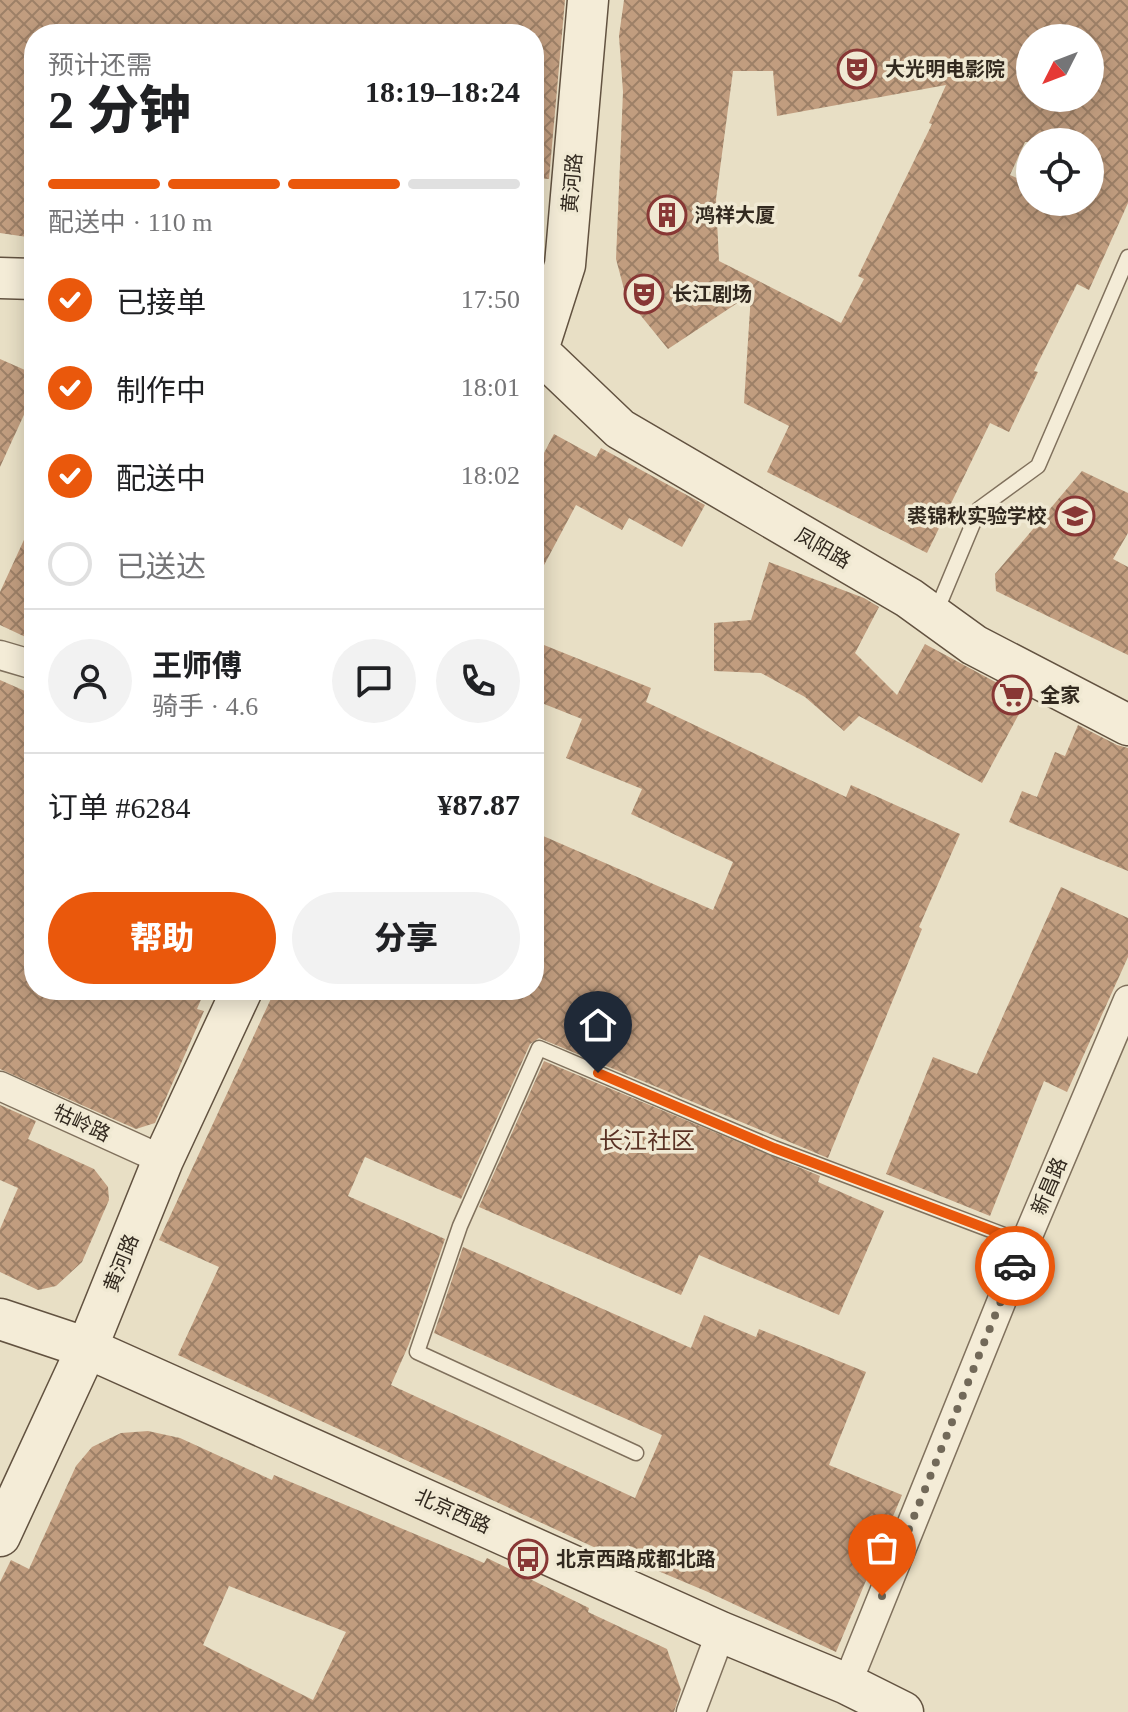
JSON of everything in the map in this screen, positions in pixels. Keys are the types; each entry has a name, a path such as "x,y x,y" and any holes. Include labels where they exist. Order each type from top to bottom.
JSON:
{"street":[{"name":"黄河路","path":"544,327 565,265 588,0"},
{"path":"0,278 24,279"},
{"name":"凤阳路","path":"544,362 620,429 909,598 974,645 1128,725"},
{"path":"0,655 24,662"},
{"name":"黄河路","path":"2,1526 87,1348 163,1160 237,1000"},
{"name":"新昌路","path":"847,1684 1072,1122 1128,1000"},
{"name":"牯岭路","path":"0,1086 163,1160"},
{"name":"北京西路","path":"0,1319 87,1348 721,1632 847,1684 903,1712"},
{"path":"691,1712 721,1632"}],"lane":[{"path":"935,616 979,509 1038,466 1128,257"},
{"path":"636,1453 417,1352 460,1226 539,1048 774,1148 1029,1227"}],"building":[{"path":"0,0 565,0 549,179 544,179 544,24 24,24 24,237 0,233"},
{"path":"624,0 1128,0 1128,203 1089,290 1077,284 1034,371 1038,372 1009,432 990,423 927,553 767,472 789,426 744,403 751,294 668,349 633,306 624,289 616,259 623,92 619,36","holes":["733,71 773,71 777,116 946,85 929,123 932,124 858,276 864,279 841,323 719,261 716,199"]},
{"path":"0,359 24,370 24,415 0,467"},
{"path":"554,434 596,457 601,448 705,505 682,547 629,518 622,530 576,505 544,565 544,453"},
{"path":"1082,471 1128,493 1128,533 1113,559 1128,567 1128,655 996,591 995,574"},
{"path":"24,540 24,636 0,625 0,592"},
{"path":"769,562 864,598 879,607 855,653 897,695 925,644 1027,699 982,783 859,716 844,731 805,697 761,673 714,671 714,623 751,620"},
{"path":"544,645 651,688 646,702 846,797 851,785 960,834 919,927 922,929 828,1158 539,1038 530,1044 461,1199 365,1157 348,1196 445,1239 409,1344 391,1385 635,1498 662,1435 434,1333 463,1247 691,1348 704,1315 756,1337 759,1329 866,1372 829,1465 902,1495 836,1652 708,1592 599,1546 598,1549 178,1355 219,1267 159,1240 270,1000 544,1000 544,836 713,910 733,862 631,814 642,789 566,758 582,719 544,704"},
{"path":"0,680 24,691 24,1000 201,1000 197,1009 204,1011 155,1123 136,1129 0,1069"},
{"path":"1078,725 1128,748 1128,871 1009,822 1022,791 1037,797 1055,752 1065,756"},
{"path":"1061,887 1128,918 1128,957 1067,1092 1044,1081 990,1216 886,1174 933,1057 977,1074"},
{"path":"544,1061 820,1176 818,1182 884,1211 839,1315 699,1255 681,1295 479,1207"},
{"path":"0,1105 36,1121 28,1139 94,1169 108,1187 109,1200 82,1262 56,1286 38,1290 0,1272 0,1229 18,1188 0,1180"},
{"path":"148,1431 180,1438 272,1480 274,1475 484,1563 487,1558 589,1608 588,1612 667,1649 681,1690 674,1712 0,1712 0,1582 11,1560 29,1569 76,1466 92,1447 121,1433","holes":["229,1586 346,1632 313,1700 203,1645"]}],"way so far":[{"path":"882,1596 1015,1266"}],"place":[{"name":"大光明电影院","path":"857,69"},
{"name":"鸿祥大厦","path":"667,215"},
{"name":"长江剧场","path":"644,294"},
{"name":"裘锦秋实验学校","path":"1075,516"},
{"name":"全家","path":"1012,695"},
{"name":"北京西路成都北路","path":"528,1559"}],"district":[{"name":"长江社区","path":"647,1141"}],"route":[{"path":"598,1073 774,1148 1025,1243 1015,1266"}]}
